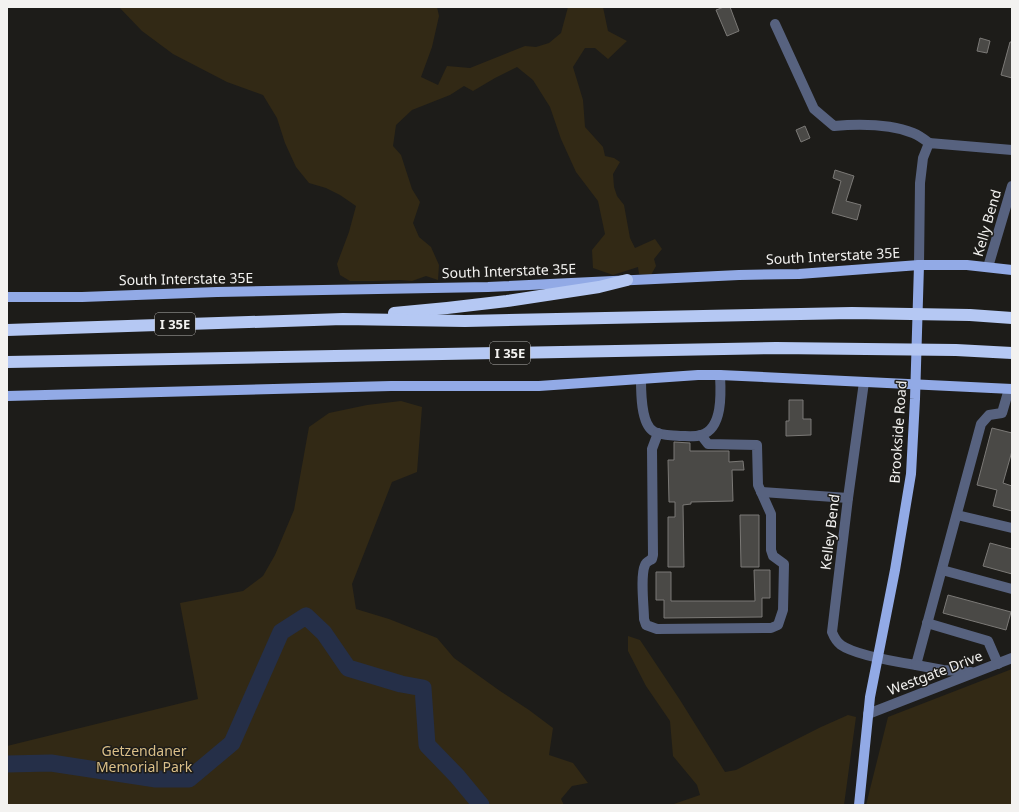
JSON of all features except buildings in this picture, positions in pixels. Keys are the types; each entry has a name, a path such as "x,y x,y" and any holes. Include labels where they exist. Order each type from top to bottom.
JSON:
{"highway":[{"path":"343,319 507,301 599,287 626,280"},
{"name":"I 35E","path":"7,330 343,319 465,320 852,313 970,315 1012,318"},
{"name":"I 35E","path":"7,362 776,348 956,350 1012,353"}],"main road":[{"name":"South Interstate 35E","path":"7,297 82,297 217,292 488,287 739,275 799,274 919,265 968,265 1012,270"},
{"name":"Brookside Road","path":"859,805 870,697 895,570 910,474 915,399 919,265"},
{"path":"7,396 390,386 539,386 698,375 1010,389"}],"street":[{"path":"775,24 814,109 834,126 859,124 895,128 913,133 929,143 1012,150"},
{"name":"Brookside Road","path":"919,265 920,184 923,158 929,143"},
{"name":"Kelly Bend","path":"988,267 1012,186"},
{"path":"641,379 642,403 646,420 653,431 663,435 701,435 712,428 717,418 720,406 720,375"},
{"name":"Kelley Bend","path":"864,382 832,632 834,637 841,645 878,657 943,670 976,672"},
{"path":"916,665 981,424 989,415 1007,414 1010,389"},
{"path":"658,433 652,450 653,555 652,559 644,566 643,575 644,619 646,625 657,629 771,628 778,625 783,610 784,564 773,556 771,550 771,514 758,485 757,445 708,444 701,435"},
{"path":"761,492 848,498"},
{"path":"957,515 1012,528"},
{"path":"942,570 1012,590"},
{"path":"927,623 988,641 998,664"},
{"name":"Westgate Drive","path":"868,714 1012,658"}],"green space":[{"path":"119,7 437,7 439,16 432,47 421,77 438,85 447,66 470,68 525,46 536,47 549,43 561,33 568,7 603,7 608,31 627,41 608,59 595,48 585,48 573,67 583,100 585,127 603,147 605,156 614,158 620,162 613,174 614,187 617,196 624,205 630,238 635,248 655,239 662,249 654,259 656,266 651,275 639,274 638,267 613,275 593,268 592,250 605,234 598,201 576,172 561,139 550,107 533,80 517,67 473,91 464,86 450,95 412,110 396,125 393,146 401,155 412,189 420,202 413,223 419,237 431,247 439,265 438,280 426,276 412,281 350,281 340,275 337,264 349,232 356,206 340,195 326,188 309,183 296,167 285,143 277,118 263,95 227,82 173,54 142,31"},
{"name":"Getzendaner Memorial Park","path":"401,401 422,407 417,472 392,482 352,584 356,609 389,619 437,638 454,658 553,728 549,755 573,763 588,783 572,786 561,799 564,805 7,805 7,746 198,699 180,603 243,591 263,576 275,555 294,510 309,427 329,413 367,405"},
{"path":"628,636 640,640 725,772 736,770 848,715 856,717 844,805 671,805 700,795 697,785 673,756 670,721 646,686 628,651"},
{"path":"1012,669 1012,805 866,805 888,717"}],"waterway":[{"path":"7,764 51,763 156,779 189,779 232,743 281,632 306,616 324,633 348,668 401,684 423,688 427,745 457,776 481,805"}]}
